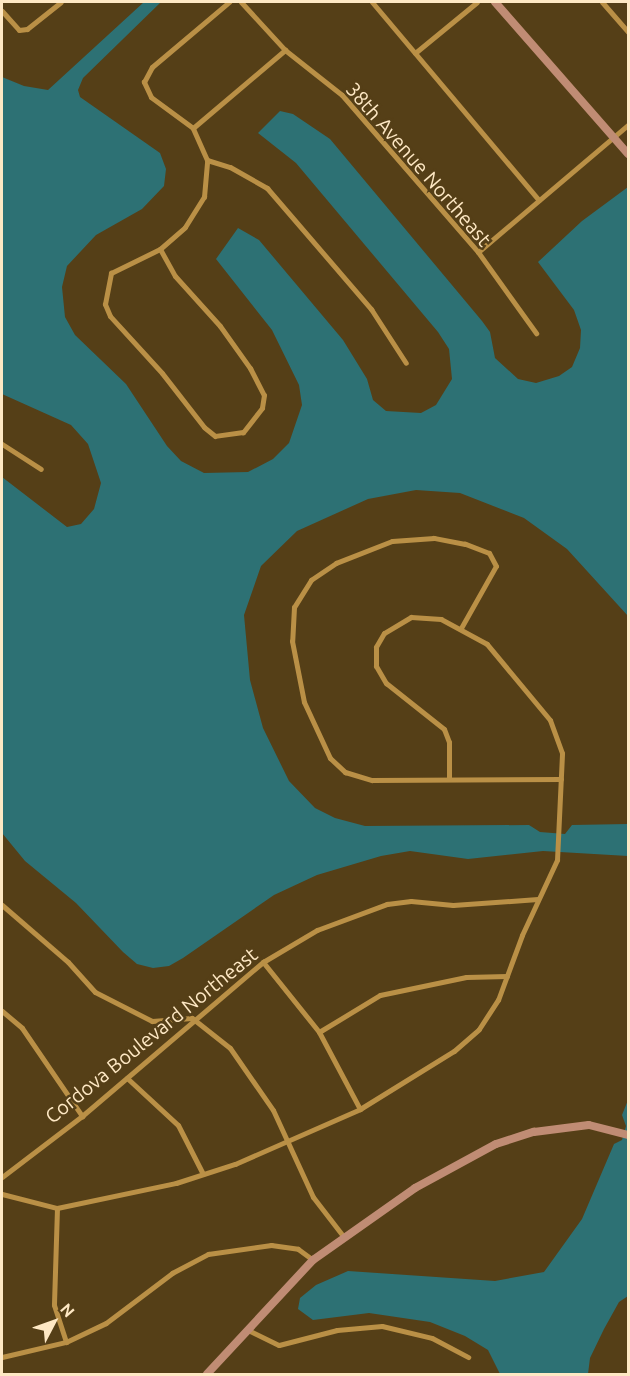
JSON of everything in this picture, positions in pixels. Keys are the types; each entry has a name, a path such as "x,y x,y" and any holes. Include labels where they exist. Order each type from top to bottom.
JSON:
{"street":[{"path":"2,11 20,30 27,29 61,2"},
{"path":"160,249 175,276 220,326 250,368 264,394 262,408 243,432 215,436 204,427 162,373 110,316 105,304 111,273 160,249 189,222 204,197 207,160 193,128 151,98 145,80 152,67 229,2"},
{"name":"38th Avenue Northeast","path":"241,2 285,50 342,95 478,252 536,333"},
{"path":"372,2 539,200"},
{"path":"415,53 477,2"},
{"path":"495,2 628,154"},
{"path":"602,2 628,32"},
{"path":"193,128 285,50"},
{"path":"478,252 628,125"},
{"path":"207,160 230,167 267,188 371,309 406,363"},
{"path":"2,444 41,469"},
{"path":"461,628 494,571 495,561 481,549 434,537 392,541 336,563 303,588 292,619 304,702 323,748 336,766 372,780 561,779"},
{"path":"2,1194 57,1208 204,1174 287,1143 360,1109 454,1051 479,1029 498,1000 557,855 561,779 560,742 550,720 502,659 461,628 431,617 411,617 388,629 379,640 375,656 386,683 444,729 449,742 449,779"},
{"name":"Cordova Boulevard Northeast","path":"2,1177 128,1078 192,1018 262,962 316,930 387,904 538,899"},
{"path":"2,904 68,962 95,992 152,1021 192,1018 230,1048 252,1076 313,1197 343,1236"},
{"path":"262,962 319,1032 360,1109"},
{"path":"319,1032 380,995 466,977 507,976"},
{"path":"2,1011 22,1028 82,1116"},
{"path":"128,1078 178,1125 204,1174"},
{"path":"207,1374 313,1260 393,1200 496,1144 562,1126 589,1125 625,1133"},
{"path":"57,1208 54,1305 66,1342"},
{"path":"2,1357 66,1342 106,1323 172,1273 208,1254 271,1245 298,1250 313,1260"},
{"path":"248,1330 279,1345 338,1330 382,1326 432,1338 468,1357"}],"water":[{"path":"144,2 161,2 83,78 78,90 80,97 160,153 166,169 164,186 142,209 96,235 67,266 62,287 65,317 75,335 126,384 167,446 181,461 204,473 248,472 273,459 289,443 302,405 299,385 272,330 216,259 238,228 259,240 343,340 367,379 373,400 386,411 421,413 436,405 452,379 449,349 438,332 296,163 258,133 280,111 293,114 330,139 482,321 490,332 495,358 518,379 536,383 559,376 572,367 580,348 581,330 574,310 538,262 582,221 628,187 628,616 567,549 524,518 460,493 416,490 368,499 297,531 261,566 244,615 250,680 263,728 289,781 315,808 335,818 365,826 529,825 540,832 565,834 572,825 628,824 628,856 543,851 468,859 410,851 381,856 317,875 274,895 183,958 169,966 153,968 137,964 123,952 76,903 25,861 2,833 2,477 67,527 81,524 94,509 101,483 88,444 71,425 2,394 2,77 24,86 48,90"},
{"path":"628,1100 628,1296 619,1302 604,1329 590,1358 588,1374 500,1374 488,1350 465,1336 430,1322 369,1313 313,1320 298,1309 300,1298 316,1285 348,1271 495,1281 544,1272 582,1219 614,1144 622,1140 626,1126 622,1115"}]}
